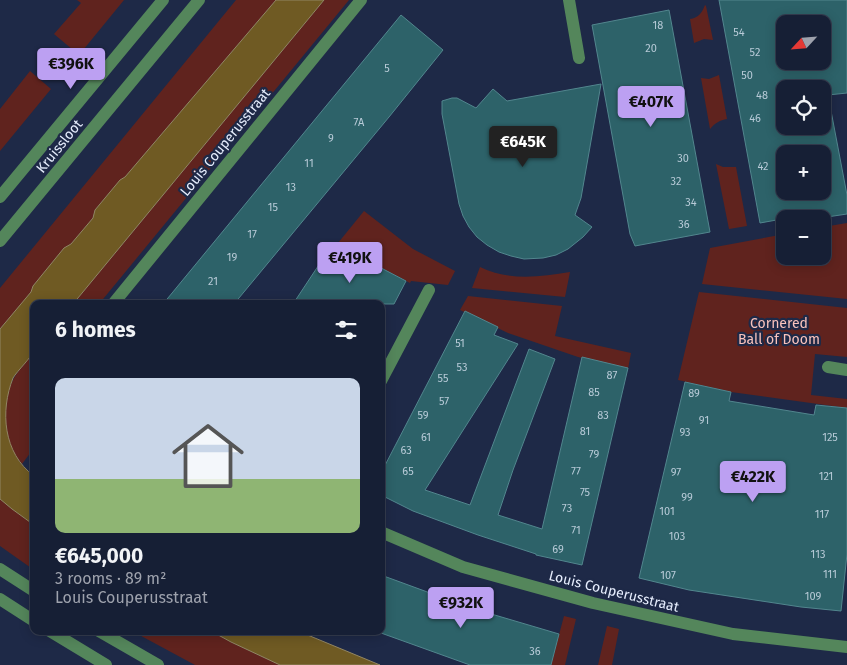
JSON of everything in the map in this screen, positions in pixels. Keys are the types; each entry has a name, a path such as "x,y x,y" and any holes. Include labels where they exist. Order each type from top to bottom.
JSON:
{"street":[{"name":"Kruissloot","path":"0,197 163,0"},
{"name":"Kruissloot","path":"0,242 199,0"},
{"name":"Louis Couperusstraat","path":"116,300 361,0"},
{"path":"569,0 579,58"},
{"path":"385,373 429,290"},
{"path":"828,367 847,370"},
{"name":"Louis Couperusstraat","path":"385,534 463,567 593,603 733,634 847,647"},
{"path":"0,569 30,588"},
{"path":"0,599 30,618"},
{"path":"57,635 106,665"},
{"path":"106,635 158,665"}],"green space":[{"path":"77,0 124,0 79,55 54,34 81,3"},
{"path":"236,0 276,0 125,177 120,180 95,210 93,218 71,244 64,248 0,329 0,288"},
{"path":"324,0 349,0 102,300 76,300"},
{"path":"705,5 713,40 704,39 694,43 690,19 699,15"},
{"path":"30,71 51,89 0,151 0,109"},
{"path":"719,75 727,119 718,122 710,129 701,78 709,79"},
{"path":"716,164 723,167 736,167 747,226 729,229"},
{"path":"364,211 413,249 455,271 448,285 411,281 410,283 338,243"},
{"path":"847,223 847,299 702,284 710,248 776,236 776,265 831,265 831,226"},
{"path":"480,267 502,274 524,277 570,272 565,297 472,288"},
{"name":"Cornered Ball of Doom","path":"699,292 847,308 847,357 815,354 811,395 847,399 847,408 731,392 678,380"},
{"path":"468,296 562,306 555,336 631,353 628,369 578,357 508,333 460,310"},
{"path":"30,357 30,453 22,464 11,450 4,422 6,396 20,369"},
{"path":"0,499 30,522 30,567 0,546"},
{"path":"564,616 576,619 565,665 551,665"},
{"path":"607,626 619,629 612,665 598,665"},
{"path":"139,635 218,635 280,665 195,665"}],"shaded area":[{"path":"276,0 324,0 76,300 30,300 30,356 13,378 6,404 6,417 10,444 16,456 30,472 30,522 0,499 0,329 64,248 71,244 93,218 95,210 120,180 125,177"},
{"path":"218,635 308,635 380,665 280,665"}],"building":[{"path":"719,0 847,0 847,93 831,95 831,80 776,80 776,135 831,135 831,111 847,195 847,214 831,216 831,210 776,210 776,220 760,223"},
{"path":"669,10 710,232 635,246 630,234 592,25"},
{"path":"401,15 443,50 237,300 166,300"},
{"path":"601,84 581,198 575,215 592,227 568,249 556,255 543,258 524,259 511,256 487,245 469,227 459,204 442,114 442,101 457,98 476,108 493,89 507,101"},
{"path":"330,248 359,269 364,259 406,281 394,304 385,304 385,300 296,300"},
{"path":"465,311 498,327 494,335 518,344 425,490 470,505 529,349 555,359 498,515 542,529 582,357 628,368 582,565 536,555 478,535 413,511 385,497 385,465"},
{"path":"685,382 731,392 729,401 814,415 816,405 847,408 847,554 841,611 801,607 689,590 639,578"},
{"path":"385,576 471,608 559,634 551,665 470,665 385,634"}]}
